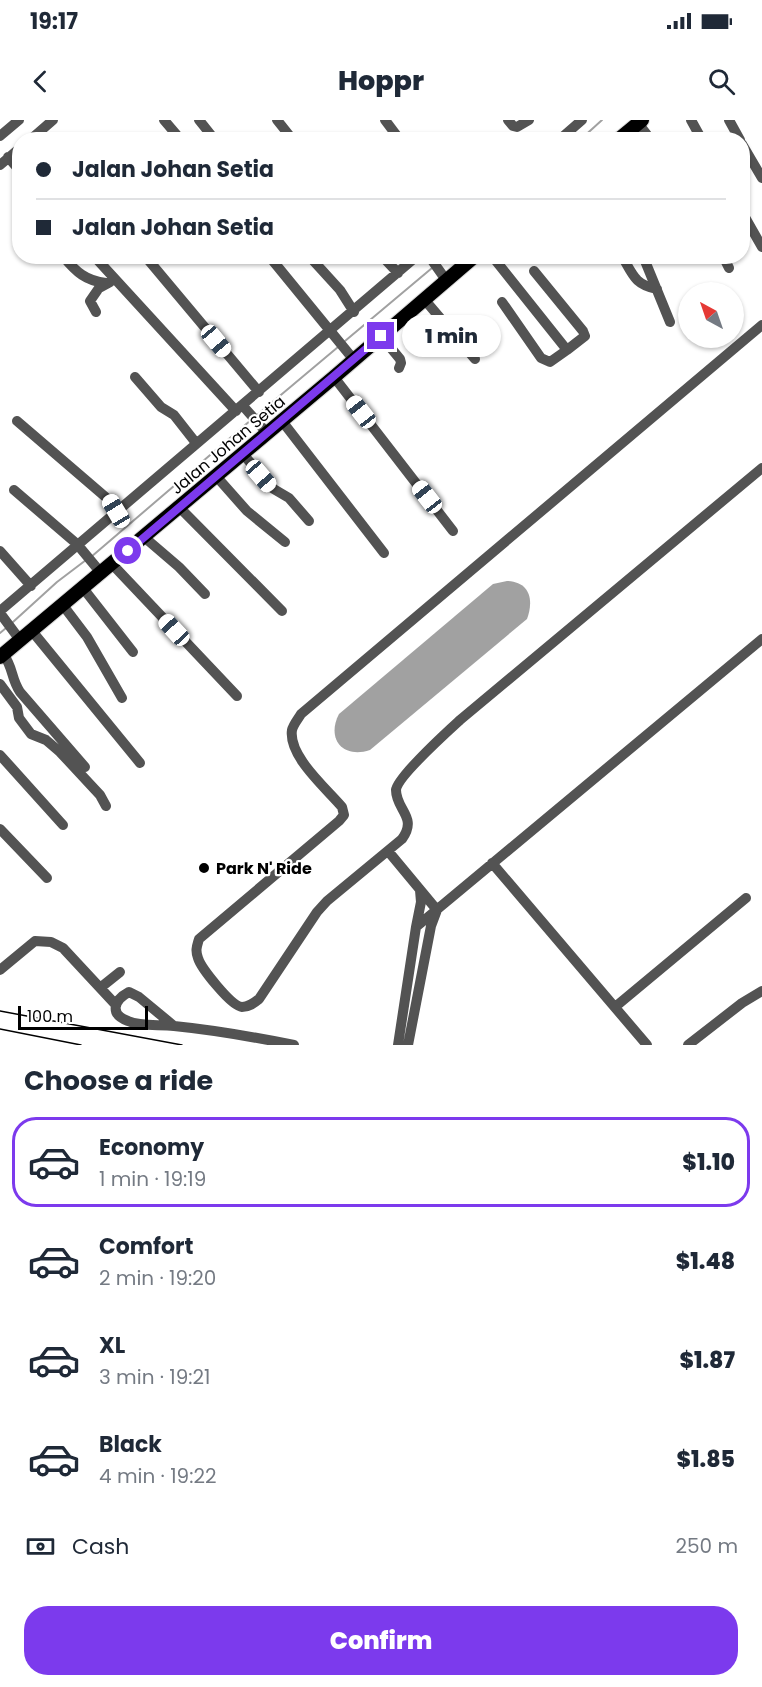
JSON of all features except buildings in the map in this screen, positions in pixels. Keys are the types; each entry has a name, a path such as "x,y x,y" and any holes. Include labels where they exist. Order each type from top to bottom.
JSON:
{"main road":[{"path":"628,132 640,122"},
{"name":"Jalan Johan Setia","path":"1,656 17,637 32,631 83,588 98,569 112,564 144,537 183,512 246,458 263,428 285,425 334,377 350,355 381,336 424,299 443,276 462,264"}],"street":[{"path":"11,155 1,134 19,120"},
{"path":"39,132 53,120"},
{"path":"164,120 174,132"},
{"path":"199,120 209,132"},
{"path":"277,120 287,132"},
{"path":"510,123 517,127 529,120"},
{"path":"568,132 582,120"},
{"path":"758,163 762,178"},
{"path":"750,226 762,247"},
{"path":"70,264 77,273 87,279 111,282"},
{"path":"99,264 111,282 263,428"},
{"path":"152,264 259,392"},
{"path":"275,264 350,355"},
{"path":"316,264 340,290 354,312"},
{"path":"390,264 398,273"},
{"path":"17,637 1,614 31,585 196,443 242,409 259,392 331,334 408,264"},
{"path":"435,264 443,276"},
{"path":"498,264 567,350"},
{"path":"627,264 638,282 645,287 657,289"},
{"path":"646,264 670,322"},
{"path":"727,264 729,268"},
{"path":"502,302 541,358 550,362 582,339 585,336 583,331 534,271"},
{"path":"96,312 90,301 94,294 111,282"},
{"path":"424,299 475,359"},
{"path":"762,325 301,714 292,728 292,742 296,753 342,807 344,814 339,821 199,939 196,949 198,960 231,1003 241,1007 251,1005 259,999 317,912 408,831 408,819 396,791 399,783 425,753 460,720 762,468"},
{"path":"381,336 400,359 399,368"},
{"path":"135,376 161,407 174,415 196,443"},
{"path":"334,377 453,531"},
{"path":"17,421 109,500 116,511"},
{"path":"285,425 384,552"},
{"path":"246,458 272,488 289,498 309,521"},
{"path":"220,480 247,511 285,542"},
{"path":"14,490 79,546 98,569"},
{"path":"183,512 282,611"},
{"path":"144,537 179,567 205,594"},
{"path":"0,551 31,585"},
{"path":"112,564 237,696"},
{"path":"83,588 133,652"},
{"path":"63,604 87,637 122,698"},
{"path":"32,631 140,763"},
{"path":"416,927 762,639"},
{"path":"1,656 10,662 14,684 20,692 85,766"},
{"path":"0,684 17,707 19,718 31,734 46,740 60,752 100,795 106,806"},
{"path":"0,754 63,825"},
{"path":"0,829 46,878"},
{"path":"388,851 437,910"},
{"path":"492,863 647,1045"},
{"path":"398,1045 420,890"},
{"path":"615,1007 746,898"},
{"path":"408,1045 431,926 437,910"},
{"path":"0,970 35,941 51,942 63,948 116,1005"},
{"path":"100,988 120,972"},
{"path":"688,1045 742,1003 762,991"},
{"path":"174,1026 139,997 129,992 116,1002 119,1016 129,1022 174,1026 294,1045"}],"shaded area":[{"path":"507,581 521,585 528,593 530,605 527,619 370,750 352,752 340,745 335,731 335,723 339,714 493,584"}],"waterway":[{"path":"589,132 602,120"},
{"path":"345,341 432,268"},
{"path":"257,415 338,347"},
{"path":"91,557 251,420"},
{"path":"13,622 57,582 86,560"},
{"path":"0,633 6,628"}],"tram line":[{"path":"0,1011 182,1045"},
{"path":"0,1029 81,1045"}],"place":[{"name":"Park N' Ride","path":"204,868"}],"route":[{"path":"128,551 381,336"}]}
